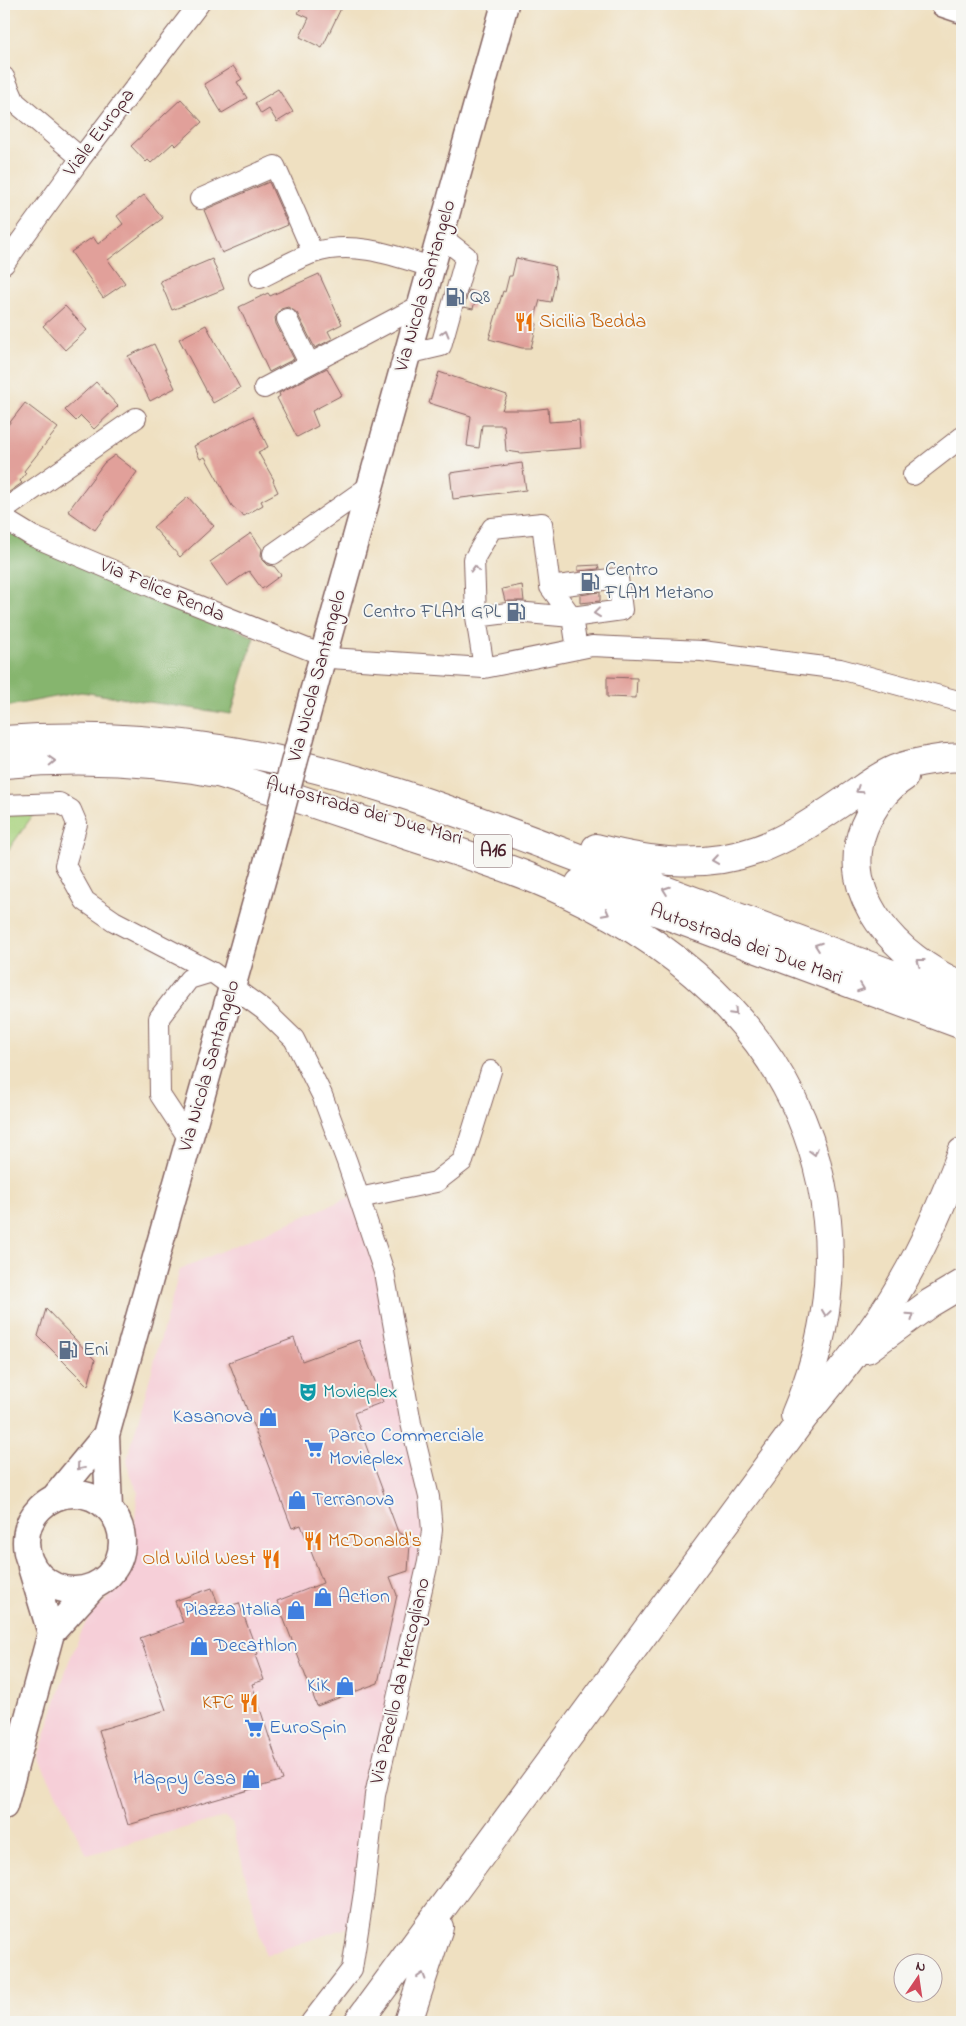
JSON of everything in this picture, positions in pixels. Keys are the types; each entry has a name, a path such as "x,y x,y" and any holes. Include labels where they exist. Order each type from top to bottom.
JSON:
{"highway":[{"path":"67,737 115,731 162,732 222,737 271,746 320,757 386,776 588,846 652,860 694,862 716,861 758,850 800,830 876,779 895,769 914,763 949,759"},
{"name":"Autostrada dei Due Mari","path":"4,740 67,737 160,741 220,749 317,770 383,789 513,833 962,1000"},
{"path":"949,759 901,779 877,802 869,815 863,831 858,849 857,867 865,896 883,928 910,954 927,967 962,986"},
{"name":"Autostrada dei Due Mari","path":"4,764 92,761 156,765 215,772 312,794 459,839 962,1025"},
{"path":"215,772 311,802 501,867 564,892 619,920 646,937 697,977 742,1022 778,1071 802,1116 817,1164 829,1240 828,1298 819,1347 804,1393 773,1459"},
{"path":"358,2022 773,1459 845,1367 885,1310 918,1255 962,1152"},
{"path":"845,1367 908,1319 962,1284"},
{"path":"408,2022 435,1936 459,1886"},
{"path":"380,2022 393,1989 416,1944"}],"main road":[{"path":"944,4 962,10"},
{"name":"Via Nicola Santangelo","path":"4,1806 51,1633 93,1587 107,1578 116,1566 121,1551 122,1536 118,1522 109,1509 106,1435 189,1139 222,979 269,856 370,485 505,5"},
{"name":"Via Nicola Santangelo","path":"51,1633 26,1549 26,1534 31,1519 41,1507 54,1498 106,1435"},
{"path":"54,1498 69,1494 84,1495 97,1500 109,1509"},
{"path":"30,1563 38,1575 50,1585 64,1590 93,1587"}],"street":[{"name":"Viale Europa","path":"4,264 81,158 199,4"},
{"path":"4,77 15,102 81,158"},
{"path":"200,199 275,166 313,253"},
{"path":"407,354 441,346 455,297 466,256 440,236"},
{"path":"260,278 313,253 336,248 357,248 431,266"},
{"path":"264,388 421,305"},
{"path":"288,319 309,363"},
{"path":"4,510 136,418"},
{"path":"913,474 962,437"},
{"path":"273,554 370,485"},
{"name":"Via Felice Renda","path":"4,519 32,536 321,663 368,662 484,668 592,646 702,652 840,668 962,702"},
{"path":"484,668 476,617 474,559 492,528 542,523 550,587 572,616 576,649"},
{"path":"476,617 516,612 572,616 622,610 618,578 550,587"},
{"name":"Via Pacello da Mercogliano","path":"4,805 59,803 71,810 77,824 65,865 85,901 114,921 222,979 264,1010 294,1040 322,1095 384,1272 411,1423 429,1497 432,1530 428,1562 375,1795 364,1892 352,1969 311,2022"},
{"path":"189,1139 160,1095 159,1018 189,979 222,979"},
{"path":"359,1198 436,1182 464,1161 491,1071"}],"shaded area":[{"path":"357,1194 429,1497 359,1924 265,1955 232,1822 224,1817 87,1855 38,1757 69,1661 85,1624 94,1611 124,1583 130,1564 138,1490 130,1477 127,1460 180,1269"}],"green space":[{"path":"4,526 254,637 231,714 81,692 4,707"},
{"path":"4,805 40,805 4,856"}],"building":[{"path":"303,4 343,4 322,48 300,37 309,18 298,13"},
{"path":"233,66 242,79 237,82 247,98 222,113 204,84"},
{"path":"278,89 293,112 277,122 269,109 261,114 255,103"},
{"path":"181,99 202,122 176,146 173,143 151,163 148,160 146,162 131,146"},
{"path":"269,182 288,225 222,253 204,210"},
{"path":"144,195 163,218 108,260 125,283 103,298 71,252 93,237 98,244 123,224 117,216"},
{"path":"516,258 554,266 556,278 551,302 540,300 534,321 537,324 531,348 522,348 489,339 503,291 505,292 509,276 512,276"},
{"path":"212,259 224,289 172,310 160,281"},
{"path":"319,274 342,324 328,331 332,339 315,348 297,313 288,307 281,309 275,318 276,324 294,359 269,372 239,307 268,293 270,296"},
{"path":"469,290 477,293 473,309 464,307"},
{"path":"65,306 87,330 65,350 43,326"},
{"path":"206,325 240,388 213,403 179,339"},
{"path":"154,344 175,388 150,401 128,356"},
{"path":"327,368 342,395 312,411 318,426 297,437 277,398 280,396 279,393"},
{"path":"439,372 507,395 502,410 548,408 549,422 579,420 581,448 521,453 506,451 504,425 482,425 479,448 467,446 471,416 429,403"},
{"path":"96,382 118,406 94,429 81,416 76,421 65,410"},
{"path":"25,403 58,428 24,471 26,473 20,481 22,483 5,495 4,430"},
{"path":"253,416 268,447 258,452 274,480 278,492 261,501 263,505 244,516 232,506 205,457 200,459 194,446"},
{"path":"115,455 137,472 95,530 68,511 104,463"},
{"path":"522,463 526,490 453,499 450,473"},
{"path":"188,497 214,526 180,557 153,527"},
{"path":"251,533 262,549 261,555 263,560 268,565 274,566 281,575 262,589 249,571 227,586 210,562"},
{"path":"598,565 599,569 578,571 578,566"},
{"path":"522,585 524,601 505,601 502,589"},
{"path":"600,592 600,601 580,603 580,595"},
{"path":"607,677 637,678 636,698 607,697"},
{"path":"46,1309 95,1360 88,1386 38,1336"},
{"name":"Parco Commerciale Movieplex","path":"294,1338 302,1361 359,1340 383,1402 354,1413 398,1532 406,1536 410,1544 408,1571 390,1577 397,1595 378,1683 317,1706 277,1601 323,1583 301,1525 292,1528 229,1362"},
{"path":"212,1588 220,1609 239,1603 258,1654 255,1655 264,1680 252,1684 283,1780 128,1825 99,1730 166,1710 140,1638 183,1622 175,1601"}],"place":[{"name":"Q8","path":"455,297"},
{"name":"Sicilia Bedda","path":"524,322"},
{"name":"Centro FLAM Metano","path":"590,582"},
{"name":"Centro FLAM GPL","path":"516,612"},
{"name":"Eni","path":"68,1350"},
{"name":"Movieplex","path":"308,1392"},
{"name":"Kasanova","path":"268,1417"},
{"name":"Parco Commerciale Movieplex","path":"314,1448"},
{"name":"Terranova","path":"297,1500"},
{"name":"McDonald's","path":"313,1541"},
{"name":"Old Wild West","path":"271,1559"},
{"name":"Action","path":"323,1597"},
{"name":"Piazza Italia","path":"296,1610"},
{"name":"Decathlon","path":"199,1646"},
{"name":"KiK","path":"345,1686"},
{"name":"KFC","path":"249,1703"},
{"name":"EuroSpin","path":"254,1728"},
{"name":"Happy Casa","path":"251,1779"}]}
